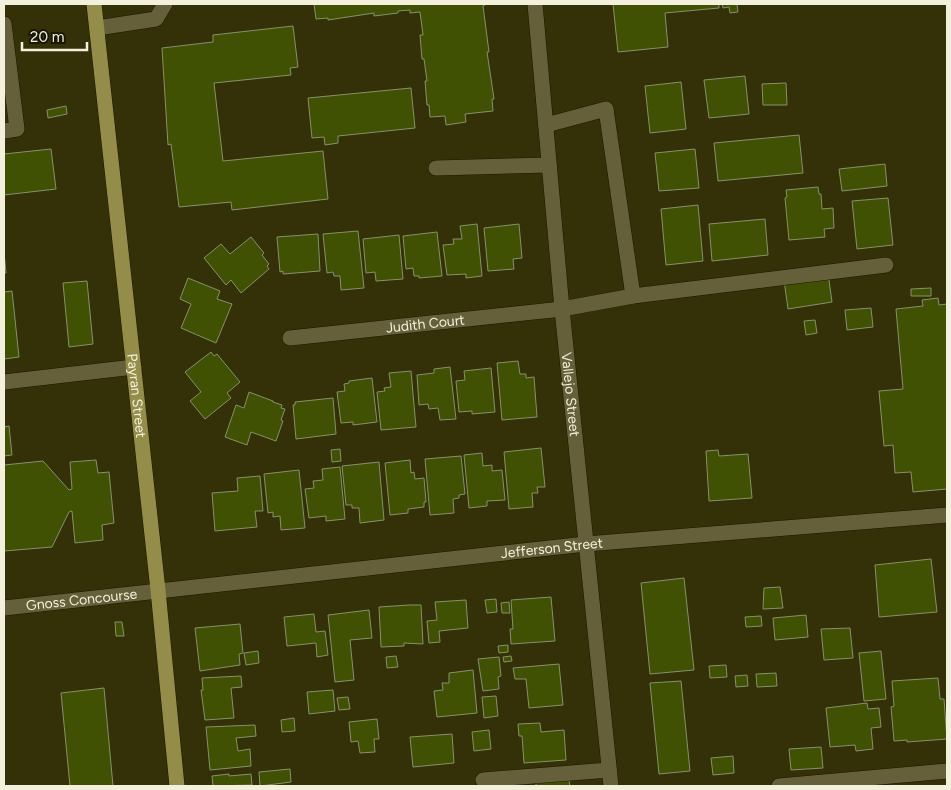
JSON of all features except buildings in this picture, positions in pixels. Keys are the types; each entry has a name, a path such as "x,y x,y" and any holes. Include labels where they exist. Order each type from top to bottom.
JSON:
{"main road":[{"name":"Payran Street","path":"94,4 158,590 177,786"}],"street":[{"path":"96,28 156,19 165,4"},
{"name":"Vallejo Street","path":"535,4 562,308 611,786"},
{"path":"4,24 17,129 4,131"},
{"path":"546,124 606,109 633,296"},
{"path":"436,168 549,165"},
{"name":"Judith Court","path":"290,338 562,308 633,296 886,265"},
{"path":"4,382 134,367"},
{"name":"Jefferson Street","path":"158,590 586,544 947,515"},
{"name":"Gnoss Concourse","path":"4,608 158,590"},
{"path":"483,780 609,770"},
{"path":"779,786 947,771"}]}
